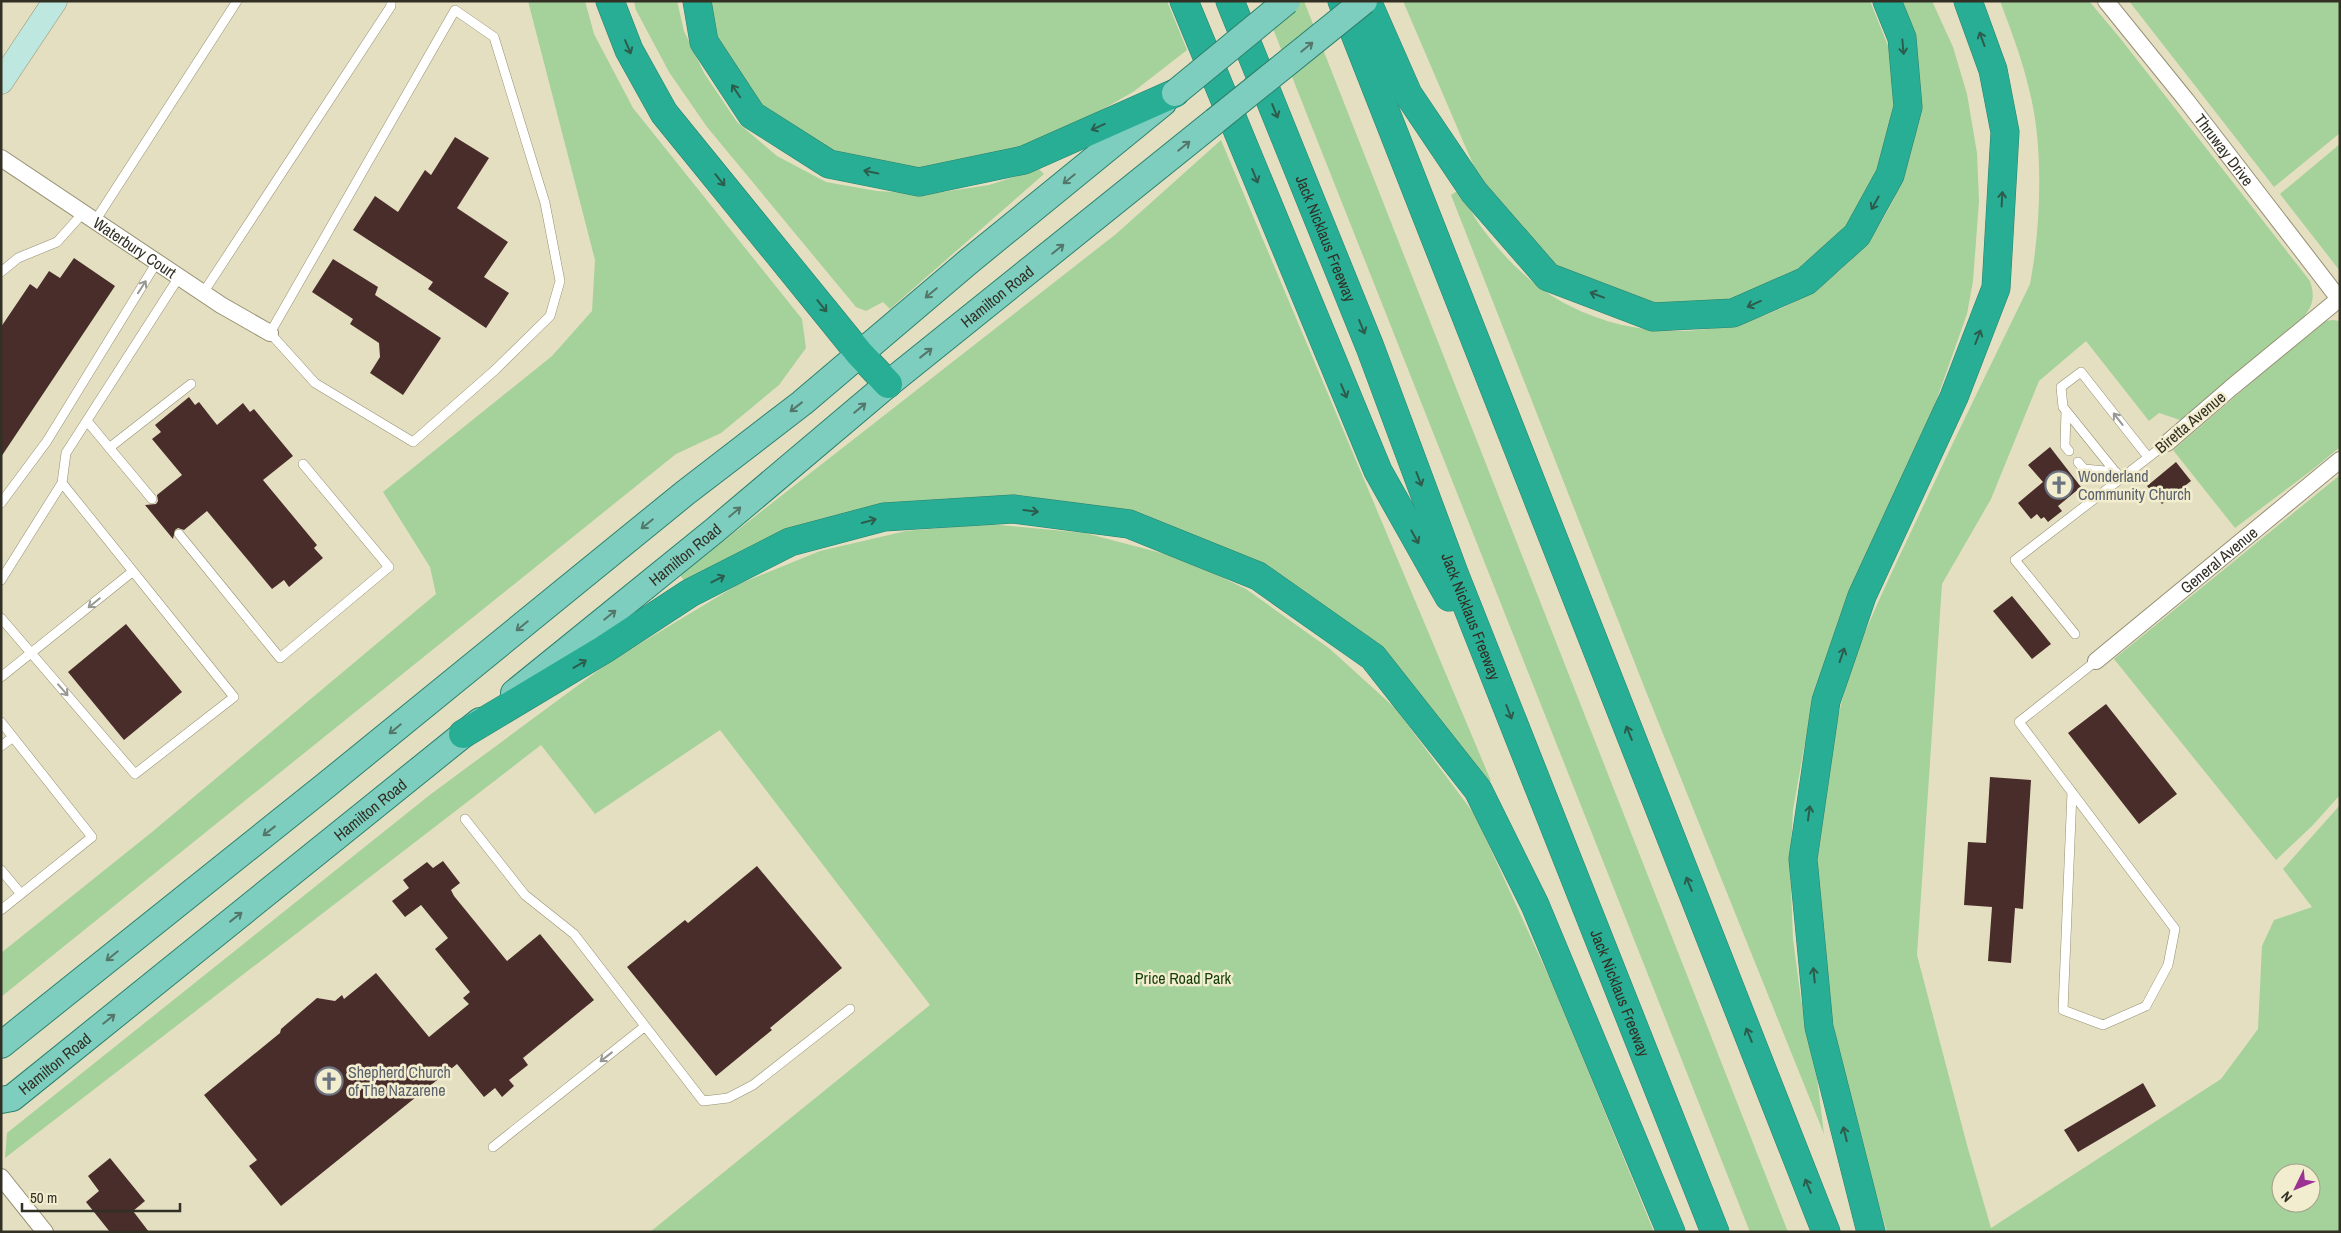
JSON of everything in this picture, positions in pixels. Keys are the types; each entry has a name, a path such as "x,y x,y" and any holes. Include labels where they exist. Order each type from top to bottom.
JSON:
{"highway":[{"path":"610,1 629,50 664,113 860,353 888,384"},
{"path":"697,1 704,42 752,114 829,164 919,182 1024,160 1175,93"},
{"path":"1184,1 1378,471 1498,682"},
{"name":"Jack Nicklaus Freeway","path":"1230,1 1370,347 1498,682 1715,1232"},
{"path":"1342,1 1826,1232"},
{"path":"1366,1 1408,94 1474,192 1548,277 1653,317 1733,313 1806,281 1857,235 1890,175 1908,107 1902,38 1887,1"},
{"path":"1871,1232 1819,1027 1803,859 1826,702 1862,596 1954,397 1996,288 2006,132 1993,70 1968,1"},
{"path":"463,734 603,650 690,593 790,542 884,517 1013,509 1129,524 1258,576 1373,657 1478,790 1535,905 1671,1232"}],"main road":[{"path":"1,82 55,1"},
{"path":"1,1045 685,493 802,402 1287,1"},
{"name":"Hamilton Road","path":"1,1100 12,1098 715,530 888,384 1366,1"}],"street":[{"name":"Thruway Drive","path":"2106,1 2247,178 2340,300"},
{"name":"Waterbury Court","path":"1,158 203,293 270,333"},
{"name":"Biretta Avenue","path":"2167,443 2232,386 2340,300"},
{"name":"General Avenue","path":"2096,661 2340,460"},
{"path":"1,1176 45,1232"}],"lane":[{"path":"1,272 18,258 58,242 89,217 237,1"},
{"path":"203,293 391,6 391,1"},
{"path":"455,10 494,37 545,203 560,281 550,316 495,370 413,442 315,383 270,333 455,10"},
{"path":"1,503 46,441 158,262"},
{"path":"1,580 62,483 66,453 179,277"},
{"path":"2118,476 2063,407 2061,387 2081,372 2148,457"},
{"path":"109,448 191,384"},
{"path":"2066,412 2065,446 2069,450"},
{"path":"87,421 152,499"},
{"name":"Biretta Avenue","path":"2075,634 2015,560 2118,476 2167,443"},
{"path":"2078,462 2084,469 2118,476"},
{"path":"179,534 280,658 389,566 303,464"},
{"path":"1,618 135,774 234,696 62,483"},
{"path":"1,677 132,572"},
{"path":"2072,792 2063,1010 2103,1025 2146,1006 2168,965 2175,929 2072,792 2019,722 2096,661"},
{"path":"1,722 92,837 1,910"},
{"path":"1,746 12,738"},
{"path":"465,819 525,895 574,934 703,1101 728,1098 753,1085 850,1009"},
{"path":"1,870 21,894"},
{"path":"493,1147 644,1027"}],"green space":[{"path":"528,1 585,1 594,34 633,108 802,319 806,348 779,385 721,433 676,454 1,997 1,953 152,832 436,594 430,567 383,492 552,356 592,311 595,260"},
{"path":"634,1 677,1 684,31 704,73 737,122 777,156 826,182 877,191 929,194 989,185 1039,169 1044,174 890,309 883,302 866,311 856,307 707,127 669,72 636,10"},
{"path":"703,1 1167,1 1187,50 1133,92 1063,132 1008,154 935,168 876,168 828,156 757,107 712,37"},
{"path":"1262,1 1304,1 1788,1232 1750,1232"},
{"path":"1403,1 1870,1 1889,48 1894,80 1893,110 1877,173 1842,236 1818,258 1783,281 1748,297 1665,309 1545,262 1515,231 1475,169"},
{"path":"1899,1 1932,1 1953,47 1967,94 1977,153 1979,201 1973,281 1967,314 1922,441 1822,674 1804,748 1793,810 1790,864 1793,939 1801,1000 1817,1078 1824,1134 1647,694 1451,195 1459,190 1478,222 1494,243 1534,283 1570,306 1610,322 1651,330 1693,331 1735,324 1775,311 1812,291 1846,265 1879,225 1907,166 1912,149 1914,127"},
{"path":"2000,1 2089,1 2310,281 2313,298 2310,307 2300,322 2188,417 2180,420 2159,413 2149,421 2086,341 2039,381 1991,499 1942,584 1917,955 1967,1145 1991,1228 2221,1079 2258,1029 2262,946 2274,920 2312,907 2283,869 2340,805 2340,1232 1887,1232 1851,1105 1832,1019 1820,932 1818,859 1823,796 1842,699 1861,642 1893,569 2030,284 2037,237 2039,160 2034,111 2016,45"},
{"path":"2129,1 2340,1 2340,133 2274,187"},
{"path":"1221,140 1491,781 1483,780 1424,703 1218,545 975,500 686,583 680,575 1116,234"},
{"path":"2340,144 2340,271 2280,194"},
{"path":"2325,321 2340,321 2340,447 2235,528 2173,450 2316,327"},
{"path":"2340,475 2340,795 2312,826 2276,860 2114,659"},
{"name":"Price Road Park","path":"990,524 1085,533 1184,559 1246,589 1330,649 1395,708 1475,815 1554,988 1654,1232 650,1232 930,1005 720,730 595,814 541,745 5,1158 7,1133 431,794 611,661 739,584 820,551 906,531"}],"building":[{"path":"455,137 489,158 457,208 508,242 484,277 509,293 486,328 428,289 433,282 353,230 375,196 398,212 425,170 431,175"},
{"path":"74,258 115,286 1,457 1,327 30,284 37,289 49,271 60,278"},
{"path":"333,259 378,287 375,295 441,338 403,395 370,373 380,357 379,343 350,324 353,319 312,292"},
{"path":"189,397 195,405 199,402 217,425 243,403 250,412 254,409 293,456 263,480 317,545 314,548 323,558 289,587 284,580 272,589 207,511 184,530 178,528 175,530 173,539 145,505 156,504 158,501 157,495 182,475 152,439 161,432 155,425"},
{"name":"Wonderland Community Church","path":"2050,447 2081,487 2058,506 2062,511 2048,522 2044,517 2041,519 2037,514 2031,519 2018,503 2043,482 2028,465"},
{"path":"2176,462 2191,481 2162,504 2147,486"},
{"path":"2012,596 2051,644 2032,659 1993,611"},
{"path":"126,624 182,692 124,740 68,672"},
{"path":"2106,704 2177,794 2139,824 2068,733"},
{"path":"1990,777 2031,780 2023,909 2015,908 2011,963 1988,961 1992,907 1964,905 1968,842 1986,843"},
{"name":"Shepherd Church of The Nazarene","path":"443,861 460,883 451,890 454,896 507,961 540,934 594,1000 523,1058 528,1065 509,1080 514,1086 502,1097 495,1088 484,1097 457,1064 281,1206 249,1166 257,1160 204,1095 280,1033 281,1029 317,998 335,1001 342,995 344,999 376,973 429,1037 469,1004 463,998 470,992 435,949 448,938 421,905 405,917 392,901 409,888 403,880 427,862 433,868"},
{"path":"757,866 842,968 770,1028 772,1030 716,1076 627,967 685,920 688,923"},
{"path":"2143,1083 2156,1106 2078,1152 2064,1130"},
{"path":"110,1158 145,1201 133,1211 149,1232 110,1232 86,1202 99,1191 88,1176"}],"place":[{"name":"Wonderland Community Church","path":"2059,485"},
{"name":"Shepherd Church of The Nazarene","path":"329,1081"}]}
